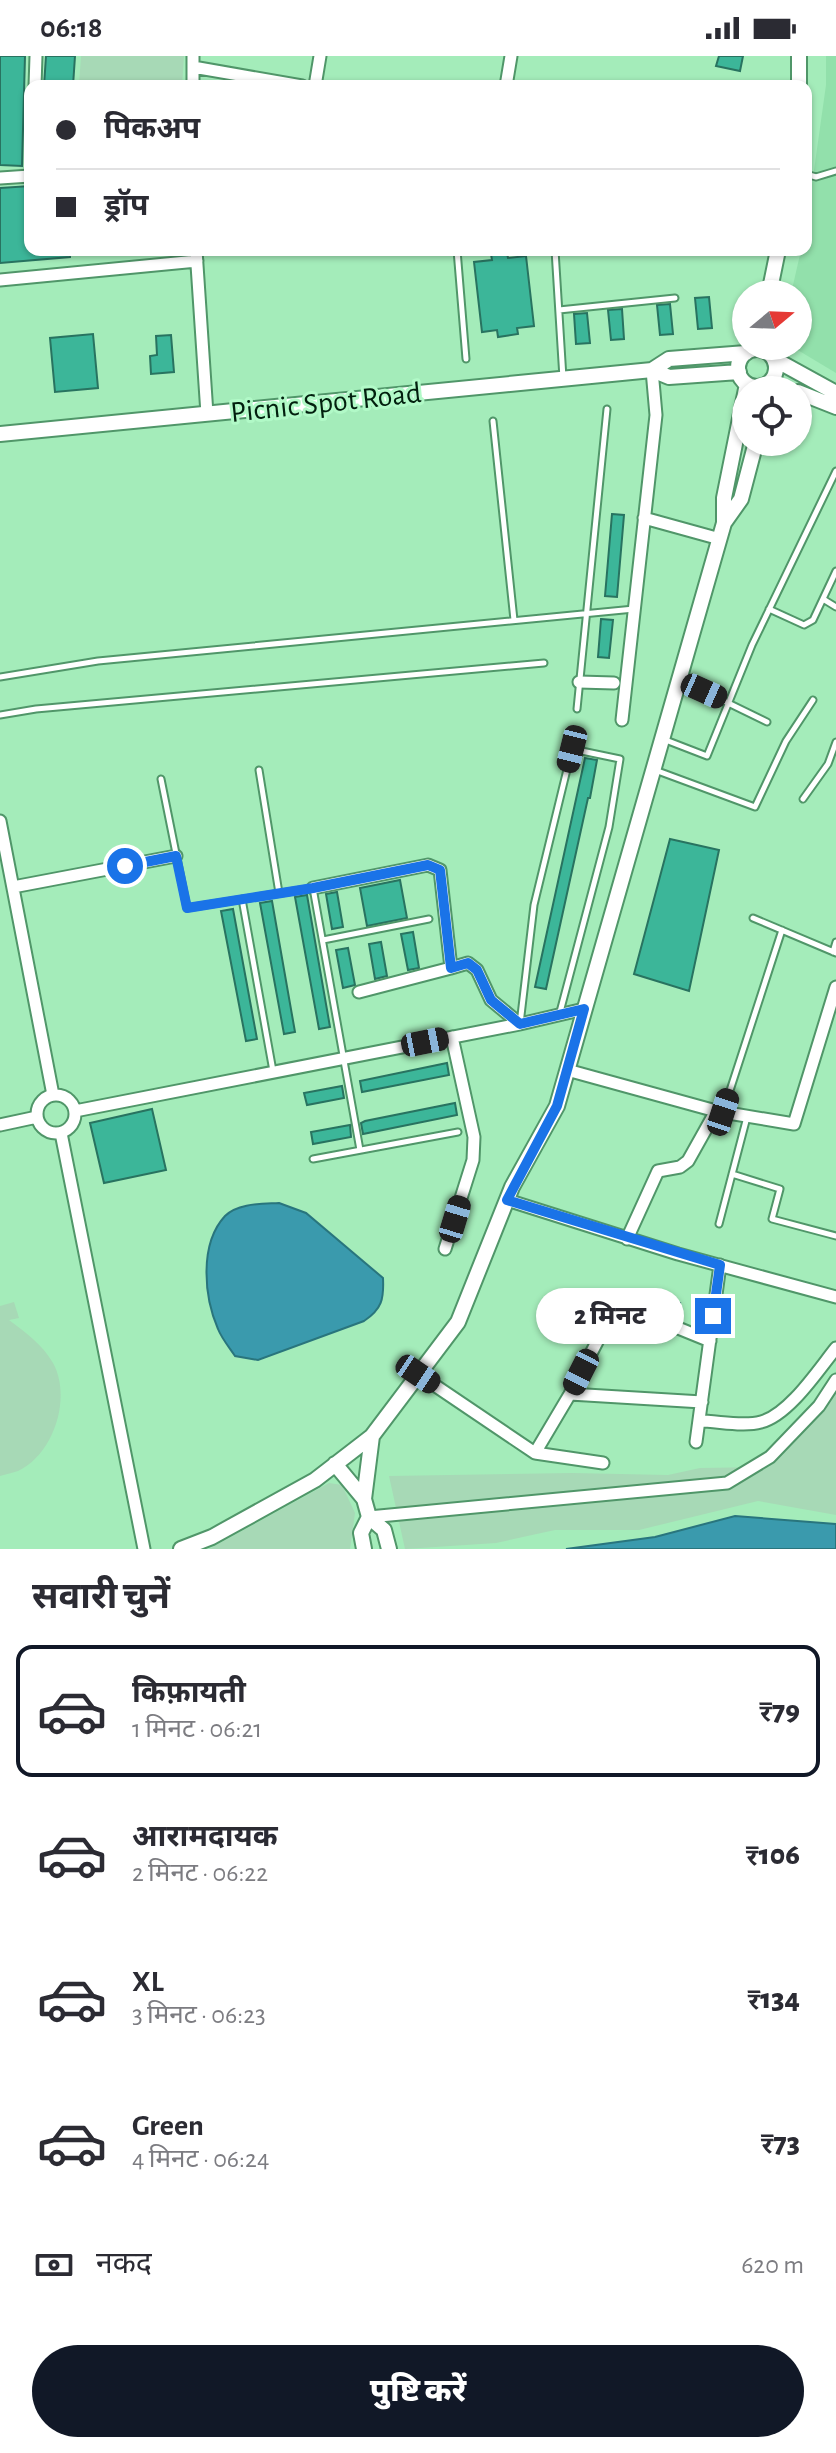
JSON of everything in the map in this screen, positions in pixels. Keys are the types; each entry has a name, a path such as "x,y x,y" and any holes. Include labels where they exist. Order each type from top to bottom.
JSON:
{"street":[{"path":"35,80 36,56"},
{"path":"316,80 320,56"},
{"path":"507,80 511,56"},
{"path":"799,56 799,80"},
{"path":"193,61 276,80"},
{"path":"0,178 24,176"},
{"path":"0,280 189,256"},
{"path":"197,256 207,414"},
{"path":"772,280 777,256"},
{"name":"Picnic Spot Road","path":"0,434 652,370 669,359 732,352"},
{"path":"782,360 836,393"},
{"path":"622,720 656,415 652,370"},
{"name":"Picnic Spot Road","path":"652,370 669,377 732,378"},
{"path":"812,398 836,407"},
{"path":"181,1549 212,1537 315,1480 372,1436 458,1322 507,1200 557,1106 720,539 732,447"},
{"path":"724,523 741,499 752,456"},
{"path":"644,518 720,539"},
{"path":"579,682 614,683"},
{"path":"0,821 53,1095"},
{"path":"13,887 176,856"},
{"path":"313,888 428,865 440,870 451,968"},
{"path":"359,992 468,963 477,970 491,1000 520,1024"},
{"path":"567,1070 719,1112 794,1124 836,987"},
{"path":"75,1111 584,1009"},
{"path":"445,1249 473,1160 474,1137 452,1037"},
{"path":"53,1095 67,1099 75,1111 72,1125 61,1133 45,1130 37,1117 41,1103 53,1095"},
{"path":"627,1239 658,1171 680,1167 688,1161 719,1112"},
{"path":"0,1125 37,1117"},
{"path":"61,1133 144,1549"},
{"path":"507,1200 627,1239 836,1297"},
{"path":"696,1442 720,1265"},
{"path":"535,1453 619,1304 710,1341"},
{"path":"699,1421 757,1423 768,1420 799,1393 836,1348"},
{"path":"418,1374 535,1453 603,1463"},
{"path":"369,1517 727,1483 770,1457 819,1406 836,1380"},
{"path":"570,1394 702,1402"},
{"path":"372,1436 364,1499 369,1517 384,1530 388,1544"},
{"path":"335,1464 364,1499"},
{"path":"363,1545 361,1533 369,1517"}],"lane":[{"path":"812,176 836,171"},
{"path":"457,256 466,359"},
{"path":"555,256 563,379"},
{"path":"559,310 675,298"},
{"path":"577,709 607,409"},
{"path":"493,421 514,620"},
{"path":"662,739 707,756 769,609 836,471"},
{"path":"769,609 804,625 813,620 836,571"},
{"path":"823,599 836,607"},
{"path":"0,677 98,661 634,609"},
{"path":"0,715 36,709 544,663"},
{"path":"679,679 767,722"},
{"path":"654,769 755,807 786,741 813,700"},
{"path":"803,799 828,764 836,742"},
{"path":"520,1024 534,905 572,749 620,759 609,827 560,1013"},
{"path":"828,764 836,765"},
{"path":"259,770 279,893"},
{"path":"161,779 187,908 313,888 360,1150"},
{"path":"242,899 273,1071"},
{"path":"753,918 835,953 836,942"},
{"path":"323,940 429,919"},
{"path":"719,1112 782,930"},
{"path":"719,1224 748,1117"},
{"path":"313,1159 458,1132"},
{"path":"732,1174 780,1189 772,1219 836,1236"}],"shaded area":[{"path":"81,56 184,56 182,80 79,80"},
{"path":"826,56 836,56 836,373 812,359 812,280 794,280 800,256 812,256 812,184 826,85"},
{"path":"14,1302 19,1318 9,1320 49,1356 58,1377 60,1408 50,1438 41,1452 18,1471 0,1476 0,1306"},
{"path":"836,1389 836,1515 758,1501 639,1530 555,1530 496,1543 405,1549 389,1476 668,1475 700,1468 769,1467"},
{"path":"329,1483 342,1485 355,1513 350,1549 209,1549"}],"water":[{"path":"279,1203 306,1213 383,1278 382,1298 375,1312 364,1321 258,1360 235,1356 220,1333 210,1302 206,1271 211,1241 230,1212 250,1205"},
{"path":"735,1516 836,1524 836,1549 566,1549 655,1537"}],"building":[{"path":"0,56 25,56 22,166 0,165"},
{"path":"46,56 75,56 73,80 44,80"},
{"path":"719,56 743,56 740,71 716,66"},
{"path":"24,186 24,256 70,257 0,263 0,188"},
{"path":"491,256 526,256 534,326 517,328 518,334 498,337 497,330 482,332 474,262 492,260"},
{"path":"709,297 712,328 698,329 695,298"},
{"path":"670,304 673,334 660,335 657,305"},
{"path":"622,309 624,339 611,340 608,310"},
{"path":"587,313 590,343 576,344 574,314"},
{"path":"93,334 98,388 55,392 50,338"},
{"path":"171,335 174,372 151,374 150,356 157,355 156,336"},
{"path":"612,514 624,515 617,597 605,596"},
{"path":"601,619 613,620 609,658 598,657"},
{"path":"585,758 597,760 590,798 546,989 535,987"},
{"path":"670,839 719,850 689,991 634,974"},
{"path":"400,880 407,918 367,926 360,888"},
{"path":"337,892 343,927 332,929 326,894"},
{"path":"307,895 330,1027 319,1029 295,897"},
{"path":"272,901 295,1032 284,1034 260,903"},
{"path":"233,909 257,1039 246,1041 221,911"},
{"path":"413,932 419,968 408,970 401,934"},
{"path":"381,942 387,976 375,979 369,944"},
{"path":"348,948 355,985 343,988 336,950"},
{"path":"447,1063 449,1075 362,1092 360,1081"},
{"path":"342,1086 344,1098 307,1105 304,1093"},
{"path":"455,1103 457,1115 363,1134 361,1123 365,1121"},
{"path":"152,1109 166,1170 104,1183 90,1123"},
{"path":"350,1125 351,1137 313,1144 311,1132"},
{"path":"668,1300 680,1303 677,1315 665,1312"}],"route":[{"path":"125,866 176,856 187,908 313,888 428,865 440,870 451,968 468,963 477,970 491,1000 520,1024 584,1009 557,1106 507,1200 720,1265 713,1316"}]}
